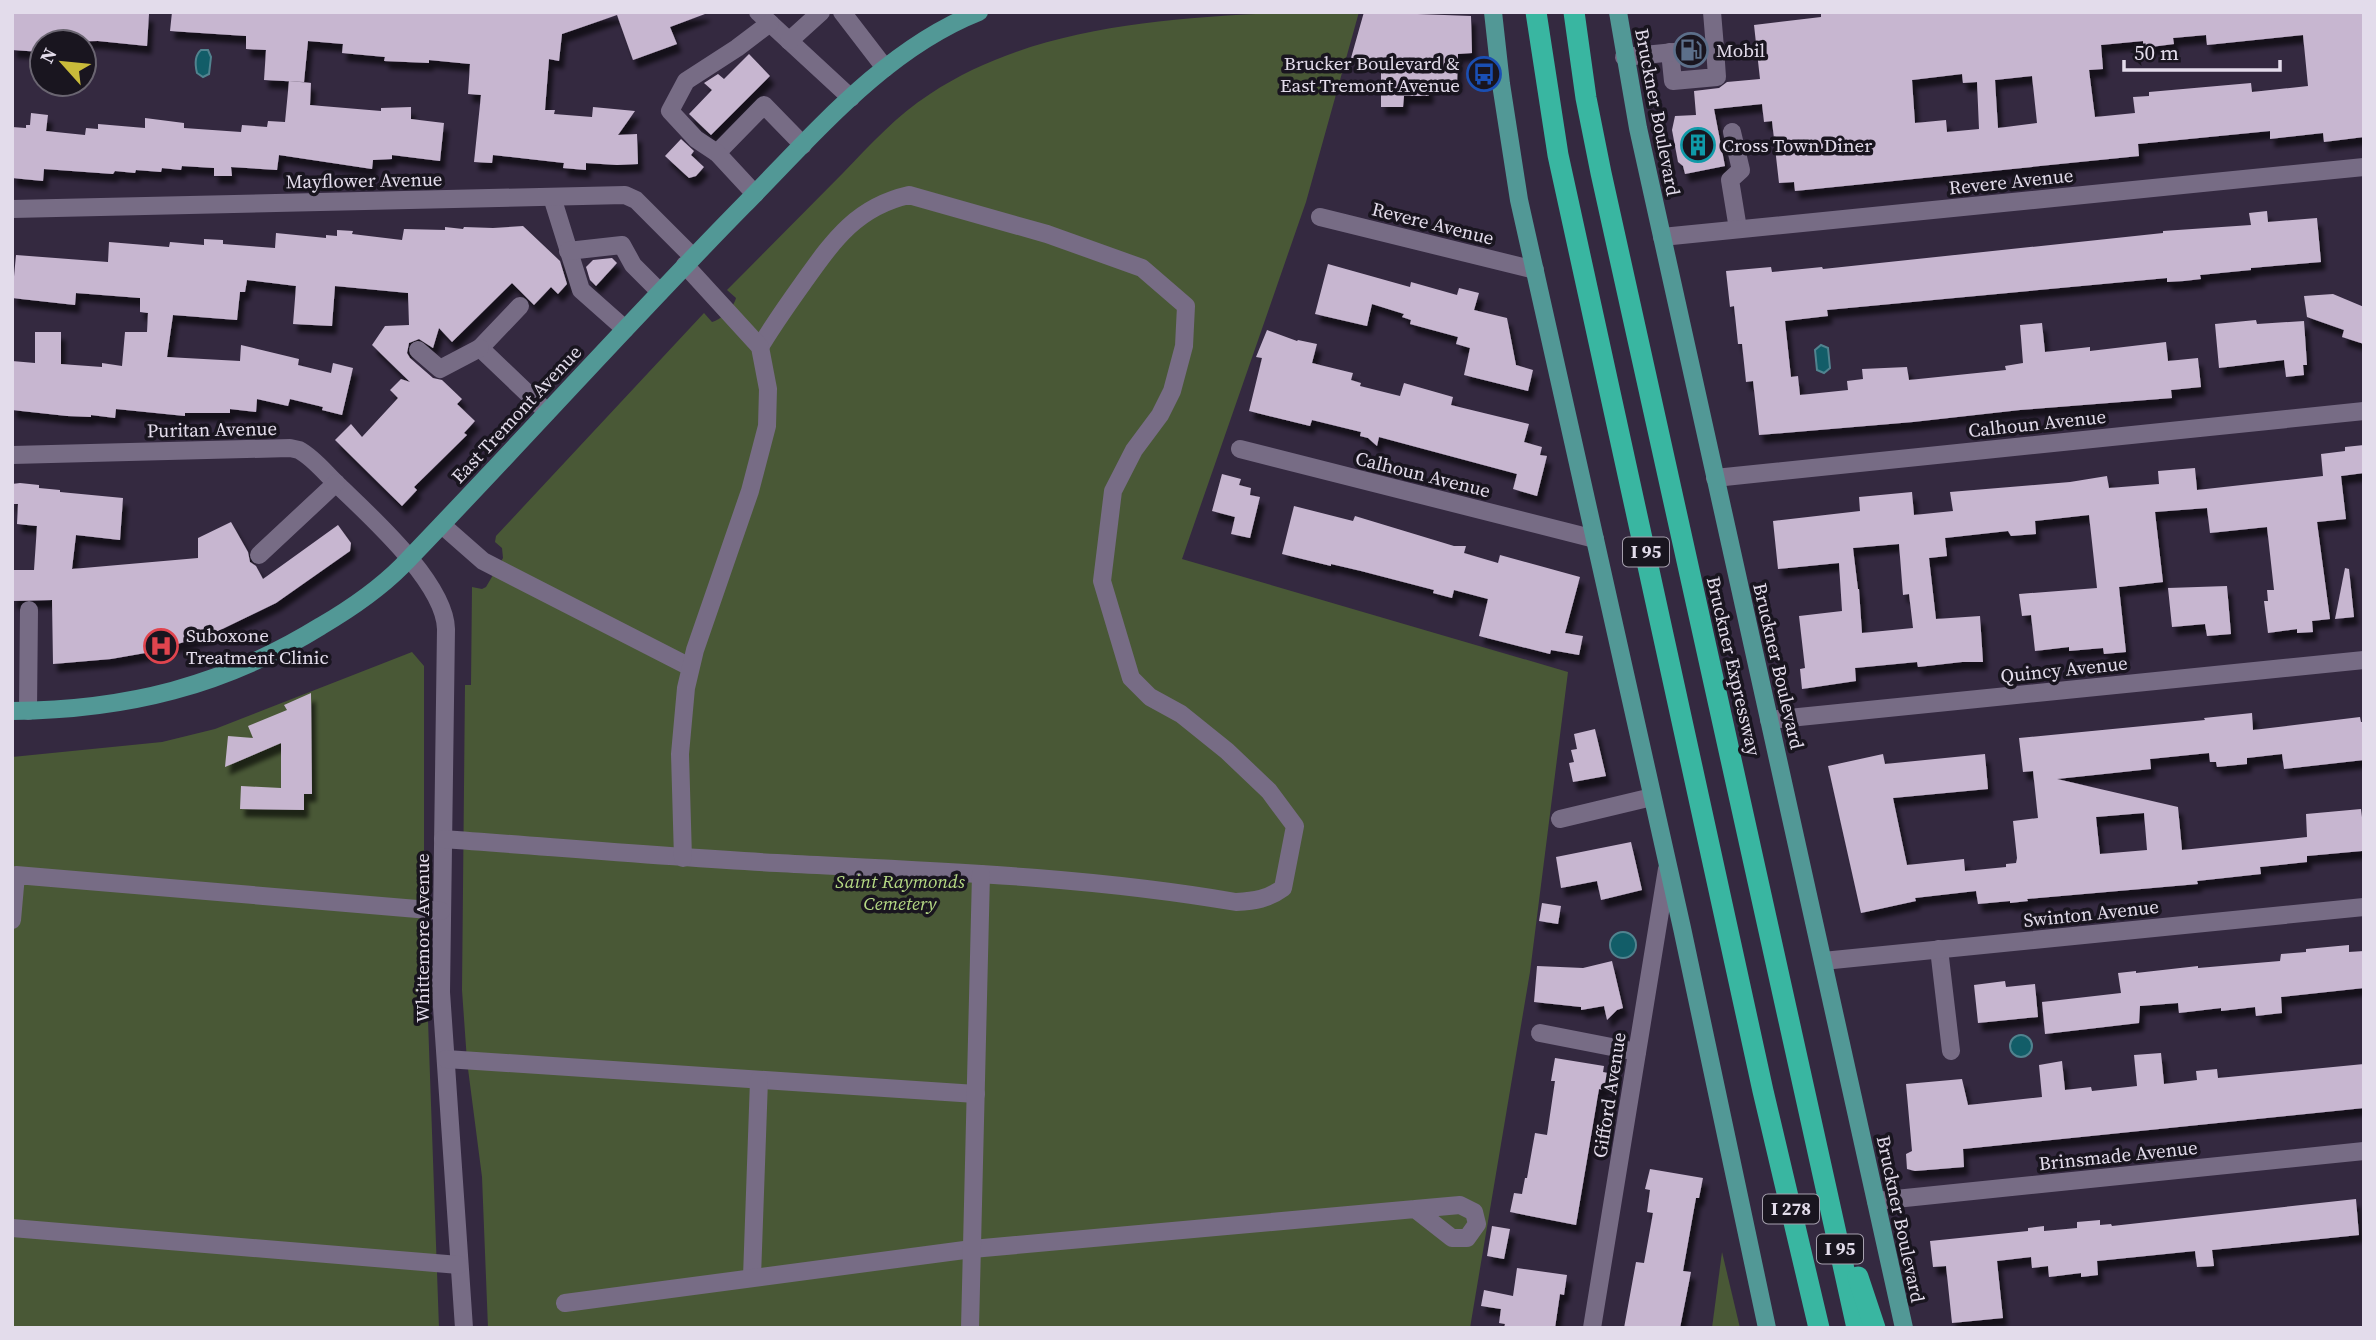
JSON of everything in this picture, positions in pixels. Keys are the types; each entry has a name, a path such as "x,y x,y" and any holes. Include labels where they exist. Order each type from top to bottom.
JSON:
{"highway":[{"name":"I 95","path":"1536,12 1558,155 1763,1091 1808,1328"},
{"name":"Bruckner Expressway","path":"1574,12 1586,98 1601,173 1857,1328"},
{"name":"I 278","path":"1763,1091 1819,1328"},
{"path":"1822,1170 1875,1328"}],"main road":[{"name":"East Tremont Avenue","path":"20,711 118,704 187,688 231,673 285,648 337,617 380,586 442,525 689,261 851,98 885,68 933,35 979,12"},
{"path":"1493,12 1513,161 1535,270 1682,928 1766,1328"},
{"name":"Bruckner Boulevard","path":"1618,12 1624,57 1662,237 1904,1328"}],"street":[{"path":"789,41 821,12"},
{"path":"842,12 885,68"},
{"path":"1670,51 1673,81 1717,77 1712,12"},
{"path":"755,194 717,153 696,139 670,111 686,81 737,48 764,18 851,98"},
{"path":"1624,57 1715,48"},
{"path":"717,153 764,105 803,145"},
{"path":"1732,132 1741,170 1730,180 1738,229"},
{"name":"Revere Avenue","path":"1662,237 2364,167"},
{"path":"443,839 683,858 981,874 1112,885 1237,902 1270,897 1283,888 1295,826 1269,791 1227,751 1181,714 1150,697 1131,678 1102,581 1113,491 1134,450 1160,415 1172,391 1184,346 1186,306 1142,268 1047,234 909,195 888,200 864,214 833,241 760,347 768,389 766,426 750,491 690,667 681,729 679,782 683,858"},
{"name":"Mayflower Avenue","path":"12,209 630,196 689,261 760,347"},
{"path":"552,197 582,290 625,330"},
{"name":"Revere Avenue","path":"1320,218 1535,270"},
{"path":"568,251 622,245 633,265 660,292"},
{"path":"418,350 440,369 480,348 520,306"},
{"path":"480,348 547,412"},
{"name":"Calhoun Avenue","path":"1715,478 2364,411"},
{"name":"Puritan Avenue","path":"12,455 289,448 303,452 386,531 410,558"},
{"name":"Calhoun Avenue","path":"1240,449 1595,538"},
{"path":"259,555 336,483"},
{"path":"442,525 483,561 690,667"},
{"name":"Whittemore Avenue","path":"410,558 440,603 446,622 441,982 464,1328"},
{"path":"20,711 29,610"},
{"name":"Quincy Avenue","path":"1769,720 2364,660"},
{"path":"1560,819 1652,797"},
{"name":"Gifford Avenue","path":"1592,1328 1667,869"},
{"path":"970,1328 981,874"},
{"path":"12,920 16,875 441,911"},
{"name":"Swinton Avenue","path":"1823,961 2364,907"},
{"path":"1939,949 1951,1051"},
{"path":"1540,1033 1637,1052"},
{"path":"446,1059 976,1094"},
{"path":"752,1278 759,1080"},
{"name":"Brinsmade Avenue","path":"1876,1201 2364,1152"},
{"path":"565,1303 972,1249 1415,1209"},
{"path":"12,1228 459,1265"}],"green space":[{"name":"Saint Raymonds Cemetery","path":"1305,12 1359,12 1306,202 1182,559 1568,672 1530,972 1470,1328 488,1328 482,1177 467,1061 462,990 465,685 471,685 472,587 486,587 503,558 502,548 495,542 496,536 704,313 712,322 727,313 736,298 727,290 884,131 930,94 972,70 1016,52 1063,38 1160,21"},
{"path":"412,652 424,666 424,908 439,1328 12,1328 12,757 162,742 215,729"},
{"path":"1722,1252 1740,1328 1712,1328"}],"shaded area":[{"path":"201,50 208,50 211,57 209,74 203,77 197,73 196,67"},
{"path":"1821,345 1828,348 1830,368 1824,373 1817,370 1815,350"},
{"path":"1623,932 1632,936 1636,945 1632,954 1623,958 1614,954 1610,945 1614,936"},
{"path":"2017,1035 2025,1035 2032,1042 2032,1050 2025,1057 2017,1057 2010,1050 2010,1042"}],"building":[{"path":"13,12 149,14 147,46 98,41 98,28 28,28 28,51 12,50"},
{"path":"172,12 705,14 670,27 677,44 633,60 617,15 562,34 559,61 549,59 545,110 555,110 554,114 592,117 593,107 635,111 618,135 637,134 638,164 586,163 586,170 563,168 564,163 493,155 492,163 474,162 481,95 468,94 470,64 429,60 429,63 384,61 385,57 342,53 343,44 308,41 304,82 264,80 266,50 246,49 246,36 170,31"},
{"path":"1364,12 1471,16 1472,53 1458,54 1457,85 1429,84 1429,96 1404,96 1403,107 1381,107 1381,64 1374,64 1374,59 1351,58"},
{"path":"1821,12 2364,12 2364,137 2324,142 2323,133 2270,139 2270,131 2138,144 2139,156 1795,191 1794,182 1779,183 1772,121 1764,122 1762,104 1714,109 1725,166 1685,174 1683,166 1678,162 1672,130 1675,116 1696,115 1694,91 1719,88 1727,82 1760,79 1754,25 1821,17","holes":["2206,35 2207,45 2303,35 2308,86 2252,92 2251,83 2149,92 2149,96 2133,97 2135,113 2095,117 2089,70 2103,69 2101,45 2143,41 2143,48 2174,44 2173,38","1962,74 1963,83 1977,82 1979,129 1947,132 1946,120 1915,123 1912,80","2032,76 2037,123 1998,128 1995,80"]},
{"path":"749,54 770,76 711,135 689,114 712,90 704,83 718,74 724,79"},
{"path":"289,81 311,83 310,105 381,111 381,108 411,107 411,119 444,123 440,161 392,155 392,159 373,160 372,169 279,155 277,170 231,167 232,176 214,176 214,168 182,166 181,170 162,168 161,172 136,170 135,173 115,171 113,174 44,169 43,181 12,178 12,127 26,128 26,125 30,125 31,113 48,115 46,131 85,135 86,128 98,129 98,124 145,128 145,118 184,123 184,128 241,132 242,125 267,127 268,121 285,122"},
{"path":"681,139 694,151 691,155 704,167 696,176 689,178 665,156"},
{"path":"2267,211 2268,222 2317,218 2321,262 2200,275 2201,279 2184,281 2167,282 2167,278 1827,310 1828,316 1785,321 1791,377 1798,376 1800,395 1848,390 1847,381 1863,379 1862,369 1907,367 1909,380 2006,370 2005,366 2023,363 2020,325 2042,323 2045,352 2090,347 2090,351 2166,342 2168,361 2198,358 2201,387 2171,390 2172,398 1759,435 1753,381 1746,382 1742,344 1738,344 1734,306 1730,307 1726,271 1771,267 1772,272 1823,269 2163,231 2251,225 2249,213"},
{"path":"523,226 560,261 567,284 558,294 551,287 534,305 512,283 452,342 439,328 433,348 419,339 409,343 407,353 410,358 433,378 442,380 462,399 457,404 475,421 464,433 467,435 414,487 417,490 402,506 335,440 351,424 362,437 398,398 390,390 401,379 410,382 372,345 385,326 409,325 408,293 335,286 332,326 293,324 296,286 247,280 245,292 240,292 237,320 173,315 167,357 240,361 241,345 299,359 298,365 331,373 333,363 353,368 342,415 290,399 288,406 257,399 256,412 230,409 230,413 185,413 185,416 116,409 115,418 12,410 12,361 35,363 35,332 61,332 61,364 102,367 102,363 122,366 125,332 147,332 148,313 140,312 140,298 76,293 75,305 12,298 16,255 108,262 109,242 169,247 170,242 204,245 204,239 223,240 223,244 275,248 276,233 326,238 326,235 337,236 337,230 402,240 404,229"},
{"path":"612,258 617,263 596,286 590,280 586,267 593,260"},
{"path":"1328,264 1410,287 1411,282 1457,295 1459,288 1479,293 1474,310 1507,318 1516,365 1533,370 1528,391 1464,375 1470,348 1456,344 1458,337 1410,324 1411,320 1402,317 1404,314 1372,304 1367,326 1315,314"},
{"path":"2333,294 2364,307 2364,344 2342,337 2344,330 2307,317 2304,296"},
{"path":"2256,320 2257,324 2304,321 2307,365 2303,365 2304,375 2286,377 2284,360 2219,368 2215,324"},
{"path":"1267,330 1297,341 1317,344 1312,363 1353,373 1351,380 1361,383 1360,386 1400,396 1404,383 1453,397 1451,405 1529,424 1524,442 1542,447 1540,455 1547,456 1537,496 1513,489 1517,474 1379,437 1377,446 1368,438 1360,436 1361,432 1312,420 1310,426 1249,411 1262,358 1256,357"},
{"path":"2364,445 2364,473 2341,476 2346,519 2317,522 2330,619 2312,621 2313,632 2297,633 2297,629 2268,633 2264,601 2268,601 2267,590 2274,590 2267,527 2210,533 2207,508 2155,512 2163,582 2119,587 2126,652 2104,654 2103,648 2069,651 2069,647 2035,651 2031,615 2022,616 2019,594 2097,588 2089,515 2035,521 2036,534 2011,536 2008,531 1945,538 1947,556 1929,558 1936,619 1980,616 1983,662 1918,667 1917,662 1855,668 1856,681 1802,689 1800,669 1805,668 1799,616 1842,611 1839,563 1778,569 1773,521 1860,511 1859,497 1912,492 1914,515 1953,511 1950,492 2070,482 2107,476 2109,488 2159,484 2158,471 2195,468 2197,490 2323,476 2321,454 2345,451 2345,447","holes":["1899,544 1903,595 1909,594 1913,628 1862,633 1853,548"]},
{"path":"1222,474 1241,479 1239,485 1251,488 1250,495 1260,497 1250,538 1231,534 1235,517 1212,511"},
{"path":"12,484 39,485 39,488 60,492 123,498 120,540 76,535 72,569 198,558 198,538 231,522 248,552 250,562 256,566 263,579 338,525 351,543 350,551 276,603 214,633 151,652 53,664 52,600 12,601 12,570 34,570 37,526 17,524 18,504 12,504"},
{"path":"1294,506 1353,521 1355,516 1454,546 1466,546 1464,553 1498,563 1500,555 1580,577 1565,633 1583,636 1579,655 1551,650 1550,654 1479,636 1488,599 1454,590 1452,598 1433,593 1434,590 1361,571 1282,554"},
{"path":"2345,568 2349,569 2354,617 2335,619"},
{"path":"2227,586 2231,634 2207,636 2205,624 2172,627 2168,588"},
{"path":"311,693 312,794 304,794 304,810 240,809 241,786 281,788 281,743 225,767 228,736 253,738 248,726 287,710 284,705"},
{"path":"2252,713 2253,730 2360,717 2361,722 2364,722 2364,760 2284,769 2282,754 2247,758 2247,764 2217,767 2216,762 2210,762 2209,753 2150,759 2151,769 2057,779 2178,807 2182,850 2307,837 2306,814 2361,809 2364,834 2362,851 2307,856 2307,862 2260,867 2261,874 2197,881 2198,884 2027,899 2028,901 2010,903 1978,904 1976,891 1915,898 1916,901 1861,913 1828,766 1883,754 1885,764 1985,754 1988,789 1893,798 1907,865 1964,859 1965,871 2006,867 2006,864 2016,863 2017,858 2013,821 2038,818 2033,771 2023,772 2019,738 2205,720 2204,718","holes":["2144,813 2147,850 2100,854 2096,817"]},
{"path":"1595,729 1606,776 1573,782 1569,763 1574,762 1571,750 1577,749 1574,734"},
{"path":"1631,842 1642,890 1601,900 1597,881 1561,888 1556,857"},
{"path":"1542,903 1561,906 1558,924 1539,921"},
{"path":"2349,945 2349,952 2364,951 2364,988 2281,997 2282,1013 2256,1016 2255,1007 2179,1013 2178,1003 2140,1006 2139,1023 2045,1034 2042,1002 2121,993 2118,973 2280,961 2281,954"},
{"path":"1612,961 1623,1008 1607,1020 1604,1006 1581,1010 1581,1007 1534,1002 1537,966 1583,968"},
{"path":"2005,981 2006,987 2035,984 2038,1017 1978,1023 1974,985"},
{"path":"2161,1053 2164,1084 2197,1080 2196,1071 2217,1069 2218,1078 2364,1064 2364,1108 1963,1149 1964,1167 1915,1171 1907,1169 1906,1154 1912,1151 1906,1084 1962,1079 1968,1105 2042,1097 2039,1065 2062,1061 2065,1090 2091,1087 2092,1091 2137,1086 2134,1055"},
{"path":"1555,1058 1604,1066 1603,1072 1608,1073 1605,1090 1599,1089 1576,1225 1510,1212 1514,1193 1522,1194 1535,1133 1547,1135 1555,1081 1551,1081"},
{"path":"1650,1169 1703,1178 1699,1198 1696,1198 1683,1271 1691,1272 1680,1328 1624,1328 1636,1262 1644,1263 1653,1213 1647,1212 1650,1190 1645,1189"},
{"path":"2356,1199 2359,1235 2212,1250 2214,1266 2197,1267 2195,1251 2097,1261 2098,1275 2081,1277 2081,1273 2049,1277 2048,1266 2032,1268 2031,1257 1997,1261 2003,1318 1952,1323 1946,1266 1933,1267 1930,1241 2028,1231 2028,1228 2044,1226 2044,1231 2077,1228 2077,1222 2100,1220 2100,1225 2112,1226"},
{"path":"1492,1226 1510,1229 1504,1259 1487,1256"},
{"path":"1517,1268 1567,1275 1564,1295 1560,1294 1555,1328 1504,1328 1505,1324 1499,1323 1501,1309 1481,1306 1484,1290 1513,1296"}],"place":[{"name":"Mobil","path":"1691,50"},
{"name":"Brucker Boulevard & East Tremont Avenue","path":"1484,74"},
{"name":"Cross Town Diner","path":"1698,145"},
{"name":"Suboxone Treatment Clinic","path":"161,646"}]}
